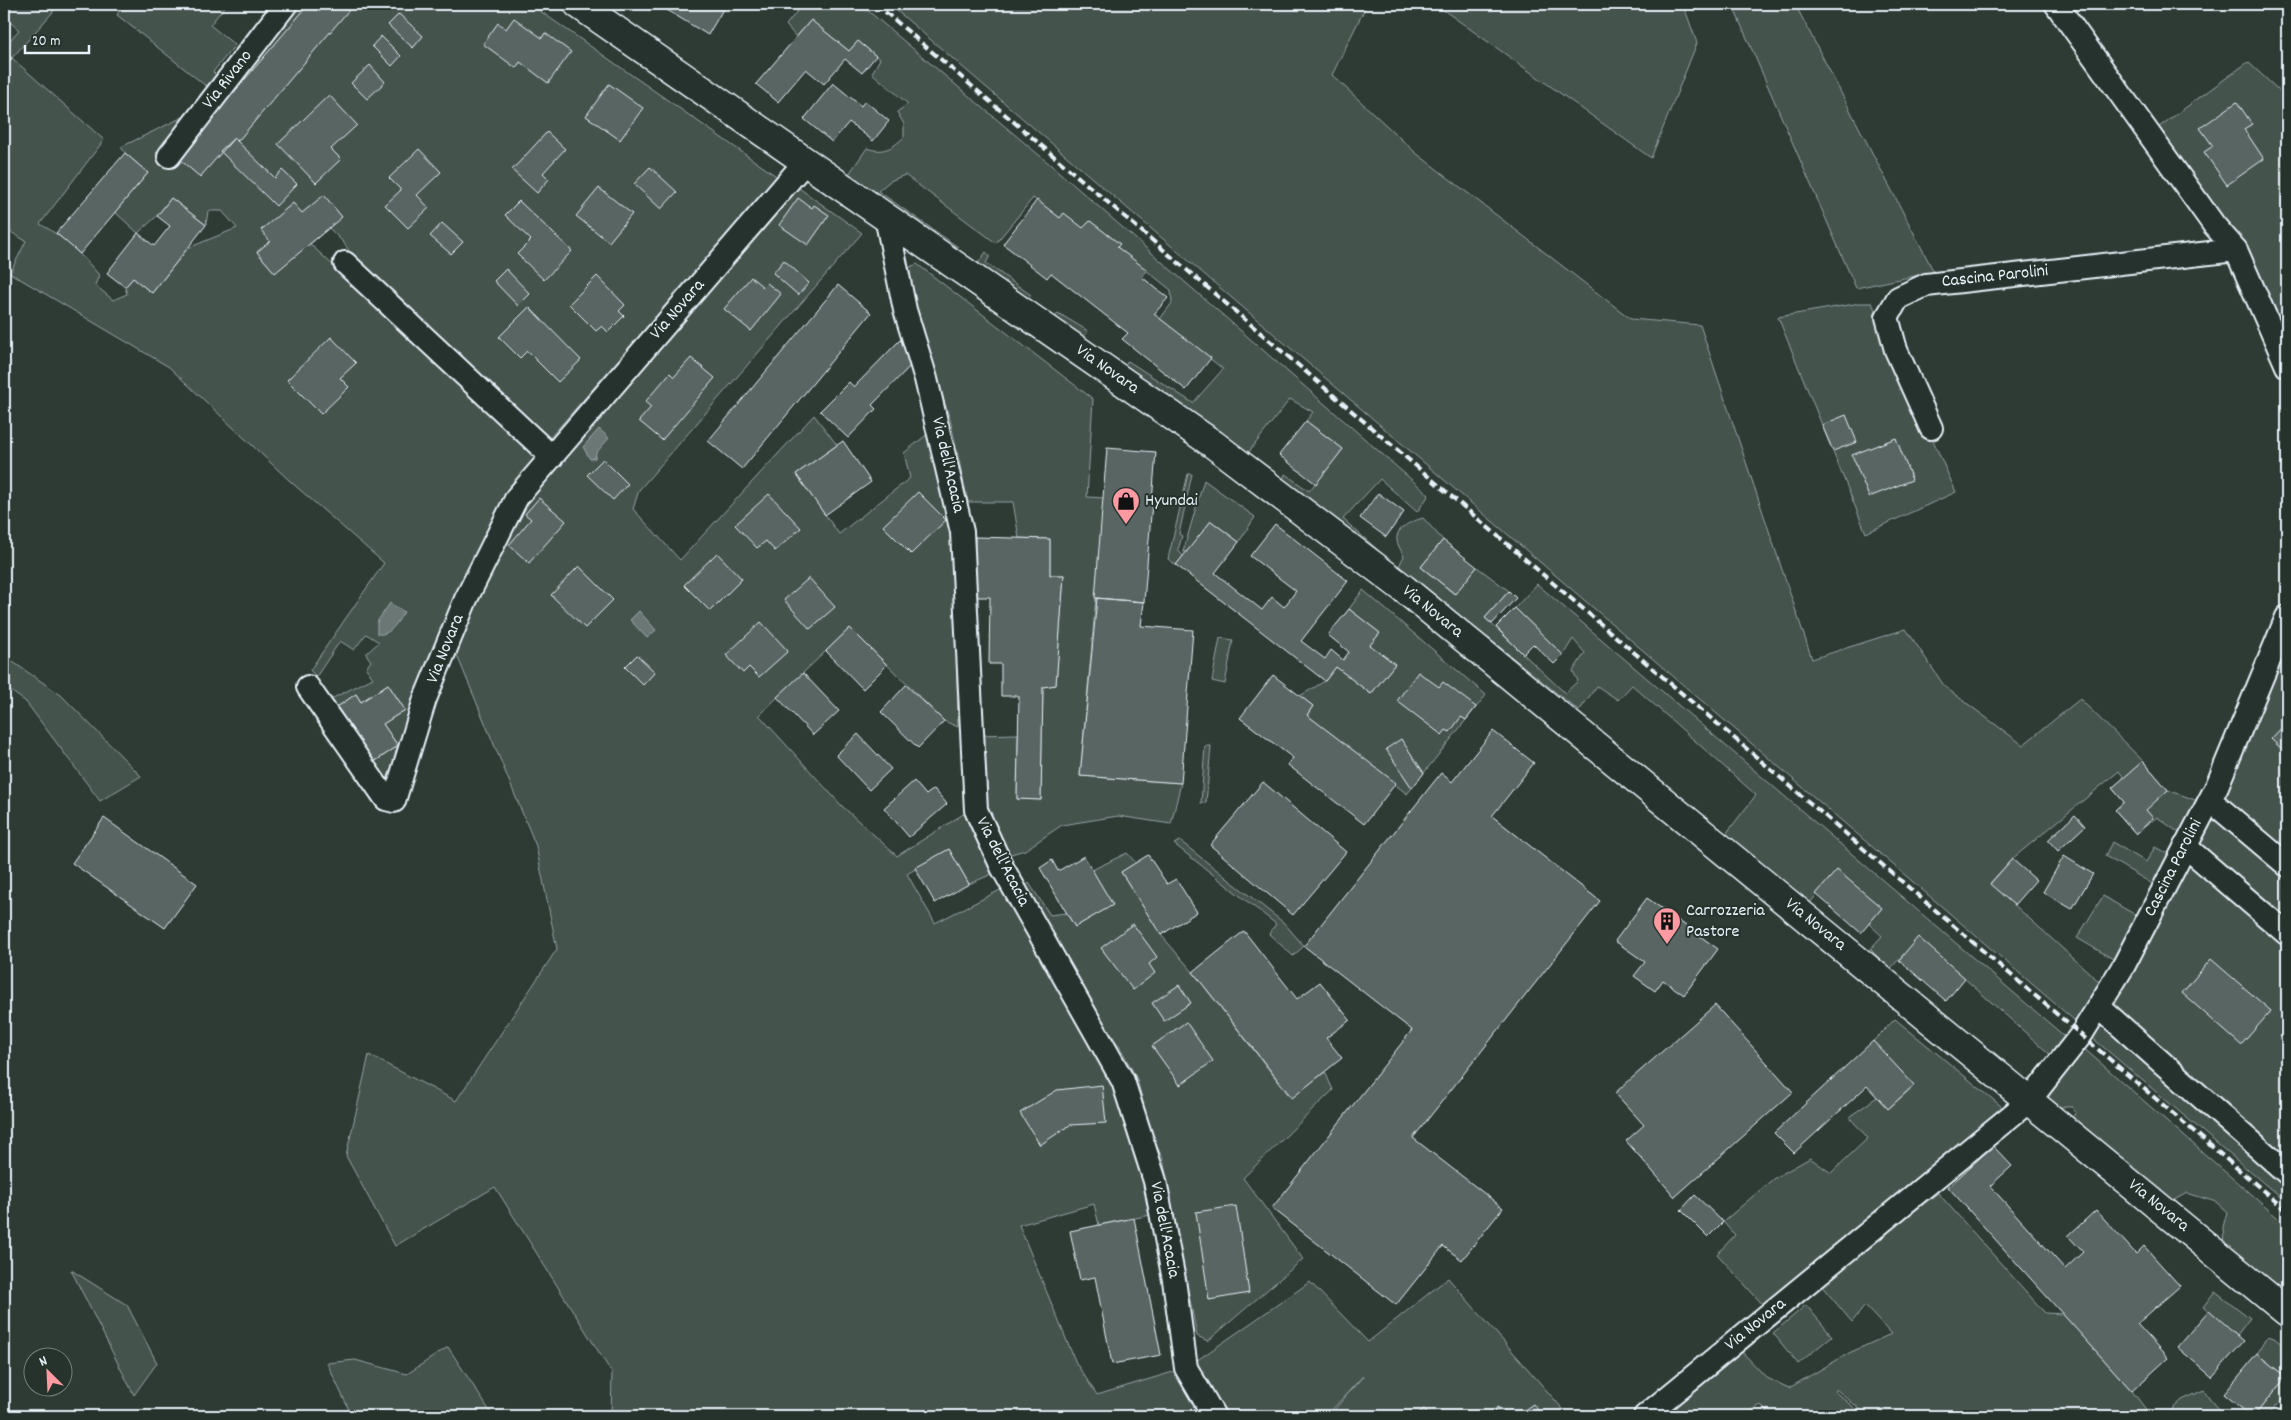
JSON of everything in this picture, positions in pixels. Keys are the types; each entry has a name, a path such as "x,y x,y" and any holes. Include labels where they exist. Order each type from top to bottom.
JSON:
{"main road":[{"name":"Via Novara","path":"578,4 1212,444 1403,588 2287,1312"}],"street":[{"name":"Via Rivano","path":"169,156 286,4"},
{"path":"2056,4 2214,225 2236,250 2287,366"},
{"name":"Via Novara","path":"308,686 386,799 394,800 425,699 466,599 517,497 805,162"},
{"name":"Via dell'Acacia","path":"886,217 905,310 926,379 962,532 976,810 1002,868 1123,1081 1156,1181 1174,1280 1186,1368 1214,1416"},
{"name":"Cascina Parolini","path":"1931,428 1896,350 1887,317 1898,298 1926,284 2236,250"},
{"path":"345,263 552,457"},
{"name":"Cascina Parolini","path":"2029,1100 2081,1035 2124,965 2210,800 2287,617"},
{"path":"2210,800 2287,865"},
{"path":"2185,846 2287,934"},
{"path":"2099,1007 2287,1172"},
{"name":"Via Novara","path":"1645,1416 2029,1100"}],"shaded area":[{"path":"15,4 60,4 12,58 4,52 4,47 19,30 4,17"},
{"path":"123,4 227,4 210,25 235,45 213,72 218,77 206,86 117,15"},
{"path":"297,4 530,4 779,178 546,442 358,266 344,243 329,228 310,244 541,458 398,775 388,780 374,762 398,746 383,724 405,710 388,684 361,702 356,694 337,707 331,699 373,678 366,668 371,661 366,654 379,642 366,634 354,650 340,641 316,677 310,670 384,563 291,482 169,367 10,273 26,241 4,228 4,69 12,58 104,140 40,224 72,246 86,260 99,275 95,285 113,300 127,294 125,287 133,278 152,293 188,248 237,228 222,211 208,211 206,225 171,198 157,216 138,233 115,212 148,173 125,153 121,147 183,117 196,108 158,156 168,166"},
{"path":"803,4 860,4 1052,166 1429,495 1417,512 1380,479 1343,519 1388,559 1281,485 1285,474 1309,491 1343,449 1306,421 1313,412 1290,399 1245,457 1123,367 1128,361 1193,403 1223,369 1160,319 1172,303 1171,290 1117,247 1119,244 1090,221 1083,228 1060,218 1033,198 996,243 905,175 890,181 878,191 958,247 954,257 844,181 867,148 872,150 887,149 904,137 904,124 897,112 908,104 872,73 880,59 858,41 849,51 811,20 796,37 786,25"},
{"path":"889,4 1367,4 1332,75 1416,153 1631,319 1700,325 1812,659 1906,629 1945,687 2023,745 2080,699 2143,761 2168,790 2198,801 2182,835 2157,817 2136,834 2115,810 2124,802 2112,788 2124,778 2119,771 2012,859 1990,883 2104,986 2081,1026"},
{"path":"1435,4 1683,4 1697,43 1651,158"},
{"path":"1732,4 1795,4 1934,272 1856,288"},
{"path":"2248,62 2287,98 2287,345 2245,248 2159,127"},
{"path":"796,186 862,233 639,490 633,509 680,560 814,415 837,445 796,474 839,534 910,478 904,453 930,432 954,537 958,727 944,721 850,628 759,715 842,806 897,856 965,813 992,874 969,884 949,849 907,874 935,923 1004,888 1115,1082 1156,1214 1099,1225 1094,1204 1019,1225 1076,1363 1097,1395 1186,1368 1310,1282 1368,1342 1448,1278 1569,1416 1329,1416 1363,1376 1326,1416 611,1416 612,1373 495,1187 395,1246 346,1156 369,1055 456,1101 557,949 536,846 454,648 521,502"},
{"path":"986,252 990,256 986,263 1031,295 1026,301 977,265"},
{"path":"917,264 1093,399 1087,497 1105,498 1080,776 1181,783 1171,824 1118,816 1062,825 1025,850 1011,854 1000,851 980,809 978,735 1018,734 1017,799 1041,800 1043,687 1056,685 1064,575 1050,575 1050,539 1019,538 1013,502 968,502 950,419 907,289 905,276 910,267"},
{"path":"1860,303 1872,303 1956,492 1866,533 1778,317"},
{"path":"1058,313 1088,331 1084,338 1054,320"},
{"path":"599,429 609,438 596,453 595,458 590,459 583,447"},
{"path":"1188,474 1192,474 1179,534 1182,536 1178,550 1183,556 1176,565 1168,559"},
{"path":"1204,480 1255,517 1239,542 1211,521 1188,551 1183,552"},
{"path":"1423,518 1443,540 1421,567 1454,594 1477,567 1509,591 1485,618 1565,693 1578,681 1573,671 1585,653 1573,639 1563,655 1515,608 1537,584 2070,1041 2054,1058 1919,938 1890,969 1870,949 1882,936 1869,924 1881,908 1837,870 1805,909 1722,839 1756,795 1632,685 1618,700 1597,686 1579,711 1487,637 1481,646 1394,576 1404,556 1397,541 1399,532 1406,525"},
{"path":"1363,590 1486,695 1407,794 1307,715 1313,706 1300,696 1325,681 1336,667 1371,694 1394,665 1370,645 1380,633 1349,609"},
{"path":"390,603 404,612 390,631 377,634 377,622"},
{"path":"639,611 656,630 647,638 630,620"},
{"path":"2287,634 2287,856 2218,799"},
{"path":"1220,638 1233,640 1225,684 1212,681"},
{"path":"4,656 61,695 141,776 100,801 26,702 4,686"},
{"path":"1205,746 1211,746 1206,803 1201,803"},
{"path":"2214,811 2287,875 2287,925 2195,846"},
{"path":"1180,841 1284,923 1304,946 1293,956 1269,934 1276,924 1174,844"},
{"path":"2112,842 2146,862 2155,847 2173,857 2156,886 2105,856"},
{"path":"1127,853 1136,863 1121,872 1161,935 1193,972 1291,1098 1325,1072 1333,1090 1243,1178 1303,1259 1208,1341 1197,1336 1163,1159 1152,1137 1137,1079 1121,1049 1074,977 1022,889 1029,883 1050,915 1066,913 1075,927 1112,905 1092,870"},
{"path":"2189,858 2287,943 2287,1203 2089,1035"},
{"path":"2103,896 2139,917 2113,959 2077,938"},
{"path":"1895,1019 2001,1106 2004,1113 1765,1307 1717,1254 1735,1235 1723,1222 1773,1179 1810,1158 1831,1173 1868,1138 1849,1117 1877,1097 1888,1109 1914,1086 1873,1041"},
{"path":"2081,1046 2287,1226 2287,1307 2224,1249 2223,1227 2227,1212 2216,1202 2187,1193 2165,1205 2066,1124 2076,1113 2072,1107 2058,1107 2045,1094"},
{"path":"1938,1193 2045,1313 2063,1314 2132,1391 2151,1416 1868,1416 1836,1389 1834,1391 1864,1416 1836,1416 1835,1413 1820,1416 1816,1410 1805,1416 1770,1416 1761,1405 1742,1416 1663,1416 1741,1351 1767,1378 1789,1388 1849,1353 1891,1334 1865,1306 1852,1322 1820,1284"},
{"path":"71,1270 127,1305 157,1363 134,1395"},
{"path":"2215,1291 2250,1318 2237,1335 2203,1307"},
{"path":"1806,1305 1832,1336 1798,1364 1773,1333"},
{"path":"2268,1336 2274,1338 2287,1348 2287,1395 2266,1416 2254,1416 2286,1377 2257,1354"},
{"path":"448,1347 493,1416 352,1416 327,1363 355,1360 407,1374"},
{"path":"2204,1390 2220,1413 2217,1416 2165,1416 2182,1400"}],"building":[{"path":"309,4 354,4 238,141 234,138 200,177 178,158"},
{"path":"657,4 726,4 708,35"},
{"path":"399,14 423,36 413,48 388,25"},
{"path":"514,18 542,38 545,33 571,52 548,83 520,62 516,68 483,44 498,23 506,29"},
{"path":"811,20 849,51 858,41 876,56 862,73 845,59 824,84 806,69 778,102 756,84"},
{"path":"381,36 401,56 392,66 372,46"},
{"path":"4,52 12,58 4,69"},
{"path":"370,65 385,82 367,99 351,83"},
{"path":"833,83 861,106 865,101 889,121 873,141 849,122 832,142 804,119"},
{"path":"609,84 643,108 620,140 586,116"},
{"path":"329,95 357,125 331,149 341,159 316,183 278,144"},
{"path":"2237,102 2252,124 2244,129 2264,159 2227,185 2204,152 2213,146 2200,128"},
{"path":"547,132 565,149 543,173 549,179 537,193 512,170"},
{"path":"234,138 275,178 282,170 297,184 276,206 220,151"},
{"path":"419,149 441,172 417,195 429,208 408,228 385,205 401,190 389,178"},
{"path":"125,153 148,173 80,254 56,233"},
{"path":"650,167 677,192 661,209 634,184"},
{"path":"599,188 632,214 609,242 576,216"},
{"path":"324,195 342,217 275,273 257,252 270,241 261,230 293,203 302,213"},
{"path":"171,198 206,225 152,293 133,278 125,287 107,273 138,233 154,246 170,226 157,216"},
{"path":"798,198 812,208 814,205 829,215 808,245 779,225"},
{"path":"1037,200 1060,218 1064,213 1083,228 1090,221 1120,244 1117,247 1147,270 1142,277 1168,298 1154,314 1211,358 1186,390 1122,339 1128,333 1051,273 1047,278 1003,244"},
{"path":"519,201 572,251 544,280 517,254 531,240 505,215"},
{"path":"442,223 463,242 451,254 430,236"},
{"path":"784,260 809,283 798,295 773,273"},
{"path":"506,269 530,294 518,306 494,281"},
{"path":"597,276 625,305 619,311 624,316 608,332 602,326 596,331 569,304"},
{"path":"751,277 763,287 767,283 781,294 751,331 724,309"},
{"path":"838,285 871,313 742,469 708,441"},
{"path":"529,307 581,360 558,382 527,351 520,358 499,337"},
{"path":"331,337 356,363 340,378 349,387 321,414 287,380"},
{"path":"900,340 918,358 872,405 876,409 848,438 820,411 849,382 854,387"},
{"path":"691,358 715,378 662,440 639,421 651,407 645,402 670,373 674,377"},
{"path":"1846,415 1857,442 1833,451 1822,425"},
{"path":"1306,421 1343,449 1316,484 1279,455"},
{"path":"1896,438 1912,480 1869,497 1852,455"},
{"path":"843,441 871,482 825,515 796,474"},
{"name":"Hyundai","path":"1107,448 1156,452 1144,602 1095,598"},
{"path":"603,459 628,484 613,500 587,475"},
{"path":"918,492 946,520 911,554 883,526"},
{"path":"1378,493 1404,512 1386,537 1360,518"},
{"path":"769,494 801,528 775,551 766,541 757,548 735,525"},
{"path":"539,498 566,521 529,563 509,545 531,519 525,514"},
{"path":"1211,521 1239,542 1215,573 1262,610 1272,597 1284,607 1296,591 1250,556 1275,524 1348,581 1301,641 1325,659 1331,650 1343,660 1349,652 1328,635 1349,609 1380,633 1370,645 1395,664 1371,694 1336,667 1325,681 1176,565"},
{"path":"975,537 1050,539 1050,575 1064,575 1056,685 1043,687 1041,800 1017,799 1019,696 1001,696 1001,664 989,664 990,597 973,597"},
{"path":"1443,540 1477,567 1455,594 1421,567"},
{"path":"717,553 742,579 710,611 684,585"},
{"path":"579,566 613,600 585,628 551,595"},
{"path":"809,578 835,607 810,629 784,600"},
{"path":"1509,591 1516,598 1492,624 1485,618"},
{"path":"1097,598 1144,602 1141,626 1193,630 1181,783 1080,776"},
{"path":"1515,608 1563,655 1554,664 1533,644 1523,654 1496,627"},
{"path":"761,622 788,651 759,677 749,667 743,673 726,655"},
{"path":"850,628 887,665 863,689 826,651"},
{"path":"637,655 655,672 643,685 625,667"},
{"path":"1418,672 1439,687 1443,682 1476,707 1466,720 1461,717 1450,732 1446,730 1442,735 1397,701"},
{"path":"803,673 839,711 813,735 777,697"},
{"path":"1273,675 1313,706 1307,715 1396,783 1364,824 1288,765 1293,758 1240,718"},
{"path":"388,684 405,710 383,724 398,746 374,762 337,707 356,694 361,702"},
{"path":"906,685 944,721 918,748 881,712"},
{"path":"2287,722 2287,754 2271,739"},
{"path":"1493,731 1534,763 1492,816 1600,901 1413,1138 1503,1208 1462,1260 1443,1246 1396,1305 1272,1208 1412,1030 1304,946 1441,773 1452,782"},
{"path":"858,734 891,769 869,790 836,755"},
{"path":"1401,739 1424,773 1412,788 1386,749"},
{"path":"2143,761 2168,790 2146,810 2153,818 2136,834 2115,810 2124,802 2112,788"},
{"path":"914,781 926,795 934,789 947,804 909,837 884,808"},
{"path":"1263,782 1346,852 1293,915 1210,845"},
{"path":"2075,815 2085,826 2058,851 2048,840"},
{"path":"104,818 197,884 165,928 72,863"},
{"path":"949,849 969,884 935,903 915,868"},
{"path":"1148,855 1167,884 1176,879 1197,912 1161,935 1121,872"},
{"path":"1084,856 1113,905 1075,927 1040,868 1052,860 1058,871"},
{"path":"2064,856 2093,874 2072,909 2043,892"},
{"path":"2012,859 2036,880 2014,905 1990,884"},
{"path":"1837,870 1882,908 1861,933 1816,894"},
{"name":"Carrozzeria Pastore","path":"1647,898 1718,949 1684,995 1663,980 1655,991 1634,976 1645,962 1615,941"},
{"path":"1133,924 1157,957 1149,964 1155,973 1133,990 1101,948"},
{"path":"1244,931 1297,999 1320,982 1350,1020 1326,1038 1342,1058 1292,1098 1193,972"},
{"path":"1918,937 1965,978 1946,1001 1899,960"},
{"path":"2211,959 2271,1011 2241,1045 2182,993"},
{"path":"1179,985 1191,1003 1164,1021 1152,1003"},
{"path":"1715,1005 1793,1092 1675,1197 1626,1141 1644,1125 1615,1093"},
{"path":"1186,1022 1213,1061 1180,1085 1152,1046"},
{"path":"1873,1041 1914,1085 1888,1109 1867,1086 1794,1153 1774,1133"},
{"path":"1102,1085 1106,1123 1070,1125 1040,1145 1020,1113 1057,1090"},
{"path":"1993,1146 2012,1166 1990,1186 2065,1269 2083,1252 2068,1236 2096,1210 2136,1254 2144,1246 2180,1286 2137,1324 2168,1358 2132,1391 1948,1187"},
{"path":"1695,1195 1723,1222 1708,1237 1681,1210"},
{"path":"1236,1206 1249,1293 1209,1300 1196,1212"},
{"path":"1134,1218 1161,1355 1112,1364 1095,1277 1080,1280 1070,1231"},
{"path":"2209,1310 2244,1341 2212,1377 2177,1347"},
{"path":"2257,1354 2286,1377 2254,1416 2251,1416 2224,1394"},
{"path":"2287,1400 2287,1416 2274,1416"},
{"path":"1533,1404 1543,1416 1516,1416"},
{"path":"1497,1407 1513,1416 1492,1416"},
{"path":"1424,1409 1430,1416 1415,1416"},
{"path":"1817,1410 1820,1416 1805,1416"}],"railway":[{"path":"876,4 2287,1211"}],"place":[{"name":"Hyundai","path":"1126,525"},
{"name":"Carrozzeria Pastore","path":"1667,945"}]}
